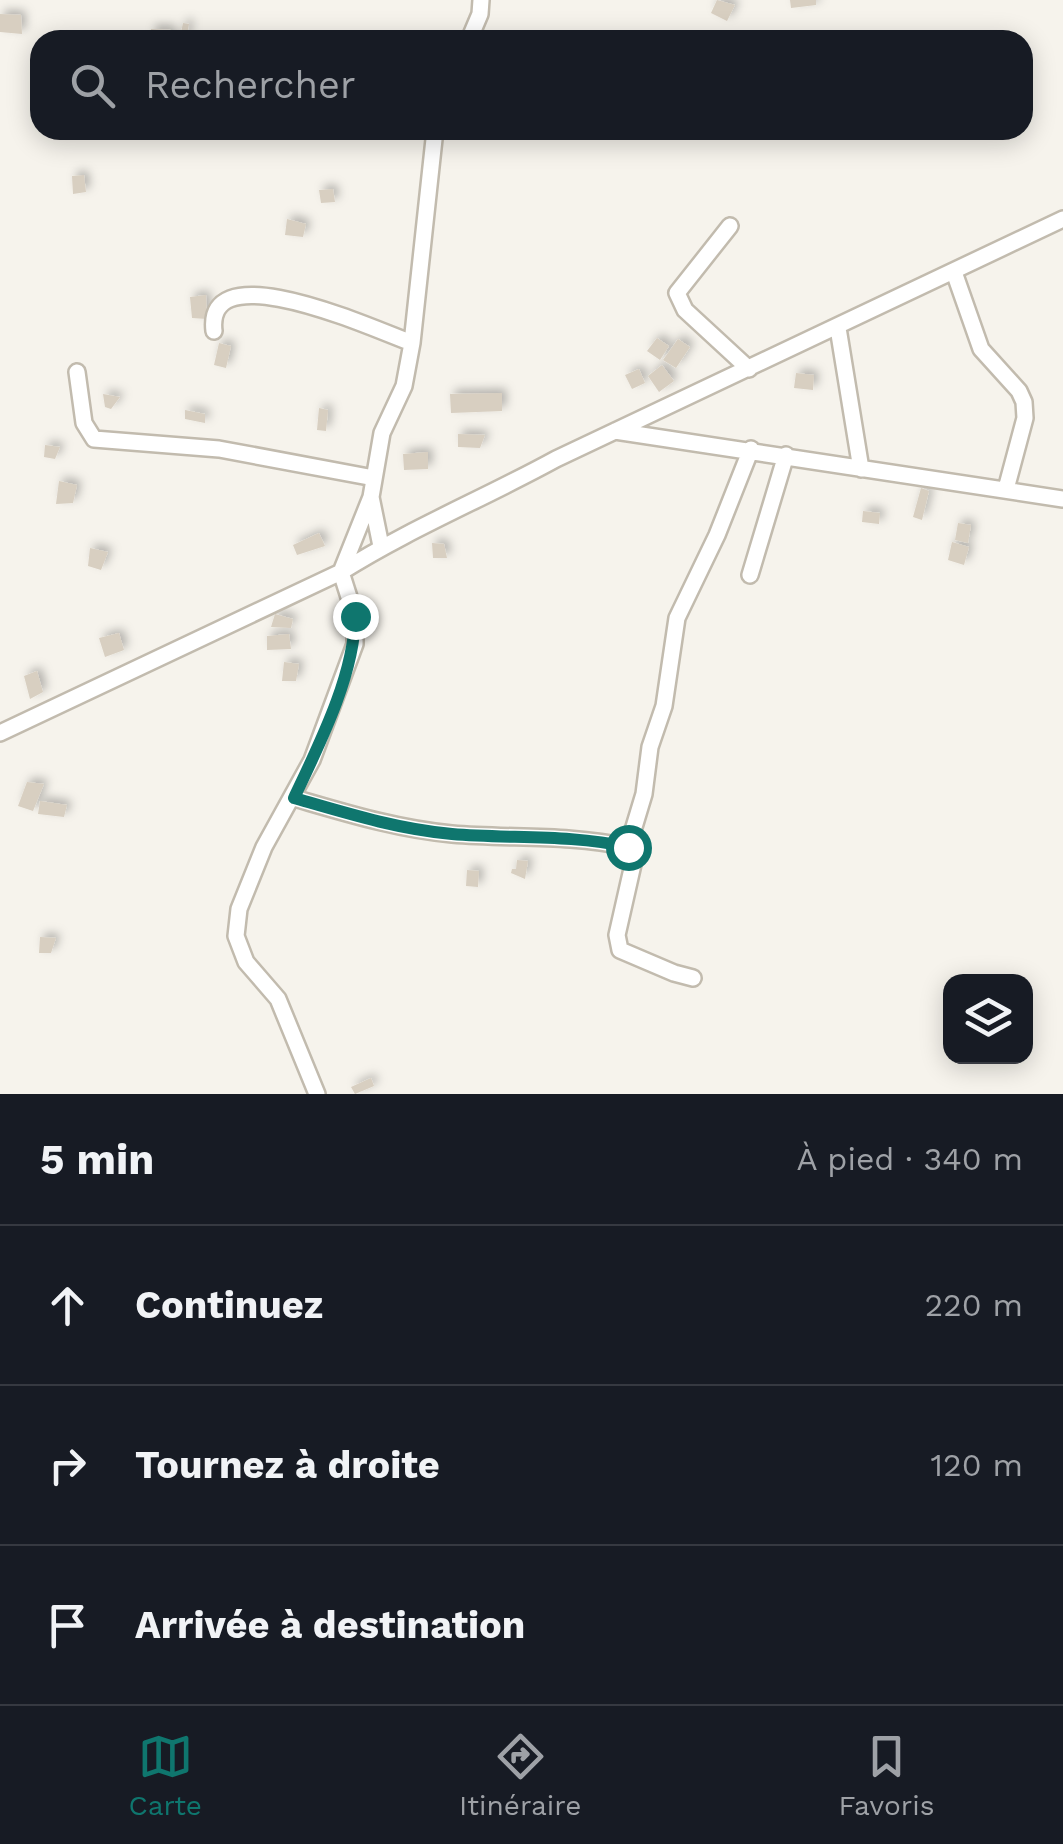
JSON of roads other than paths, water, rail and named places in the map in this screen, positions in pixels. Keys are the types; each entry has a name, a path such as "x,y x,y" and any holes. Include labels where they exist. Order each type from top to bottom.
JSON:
{"street":[{"path":"473,30 480,14 480,0"},
{"path":"317,1094 278,999 246,962 236,936 239,909 264,846 312,760 355,644 355,616 340,572 371,497 382,433 404,386 434,140"},
{"path":"0,733 340,572 381,546 616,431 1063,219"},
{"path":"730,226 677,293 685,310 749,369"},
{"path":"954,272 981,349 1019,391 1024,402 1025,418 1006,489"},
{"path":"214,332 212,315 218,305 250,294 279,296 412,344"},
{"path":"838,328 861,468"},
{"path":"77,372 84,424 94,439 219,448 374,478"},
{"path":"616,431 1063,499"},
{"path":"628,847 644,794 650,747 664,706 677,618 717,535 751,449"},
{"path":"750,575 786,455"},
{"path":"371,497 381,546"},
{"path":"294,798 393,826 454,834 536,835 628,847 634,860 620,921 620,950 674,974 694,978"}]}
